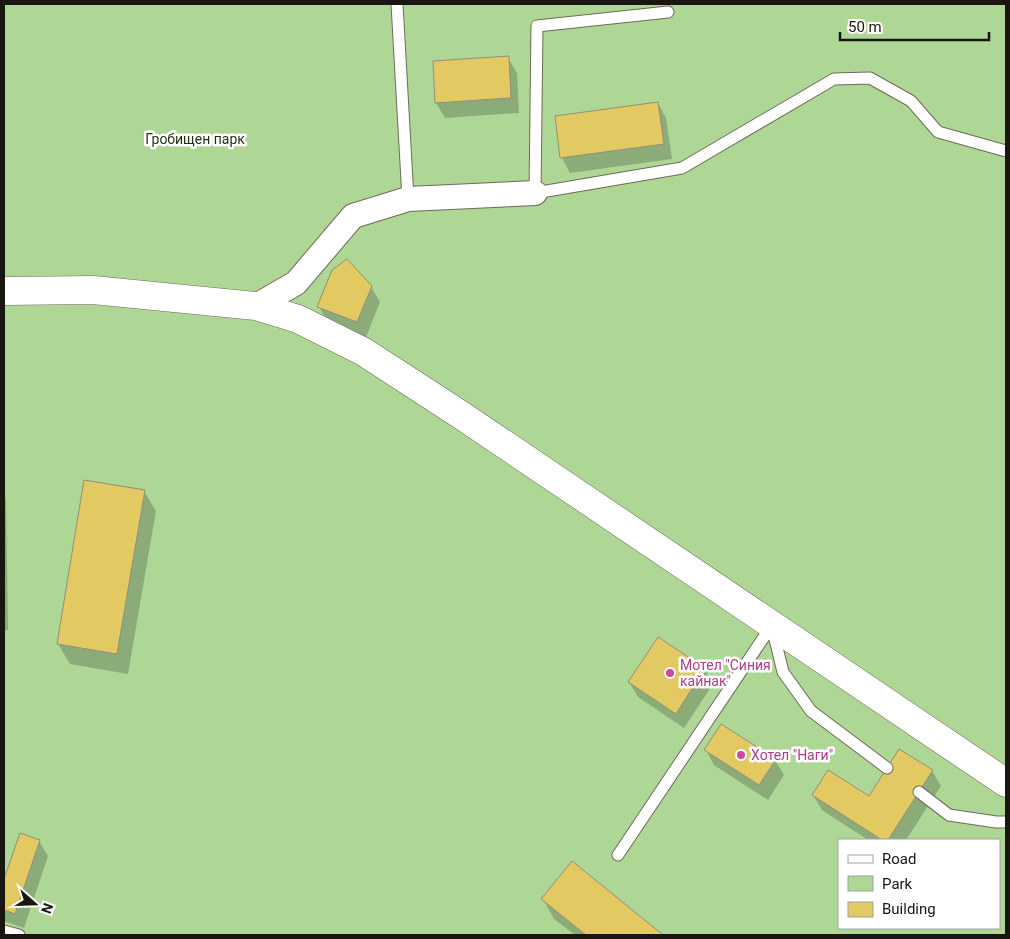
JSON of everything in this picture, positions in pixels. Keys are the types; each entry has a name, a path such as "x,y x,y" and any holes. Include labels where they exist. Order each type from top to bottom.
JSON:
{"main road":[{"path":"4,291 93,290 256,306 298,319 364,352 461,415 1006,783"}],"street":[{"path":"256,306 296,283 353,216 408,199 535,193"}],"lane":[{"path":"397,4 408,199"},
{"path":"668,12 537,26 535,193 682,168 834,79 870,78 911,101 938,132 1006,151"},
{"path":"772,625 783,672 811,711 886,768"},
{"path":"618,854 772,625"},
{"path":"919,792 949,815 1006,822"},
{"path":"4,931 18,935"}],"green space":[{"name":"Гробищен парк","path":"4,4 1006,4 1006,935 4,935"}],"building":[{"path":"509,56 511,98 435,103 433,61"},
{"path":"658,102 664,144 560,158 555,116"},
{"path":"347,259 372,286 357,322 317,307 332,270"},
{"path":"84,480 145,490 117,654 57,644"},
{"path":"658,637 705,668 676,714 628,682"},
{"path":"721,724 776,759 759,785 704,750"},
{"path":"899,749 933,770 889,839 880,839 812,795 828,770 869,796"},
{"path":"20,833 40,840 15,914 4,910 4,879"},
{"path":"572,861 663,935 586,935 541,899"}],"place":[{"name":"Мотел \"Синия кайнак\"","path":"670,673"},
{"name":"Хотел \"Наги\"","path":"741,755"}]}
